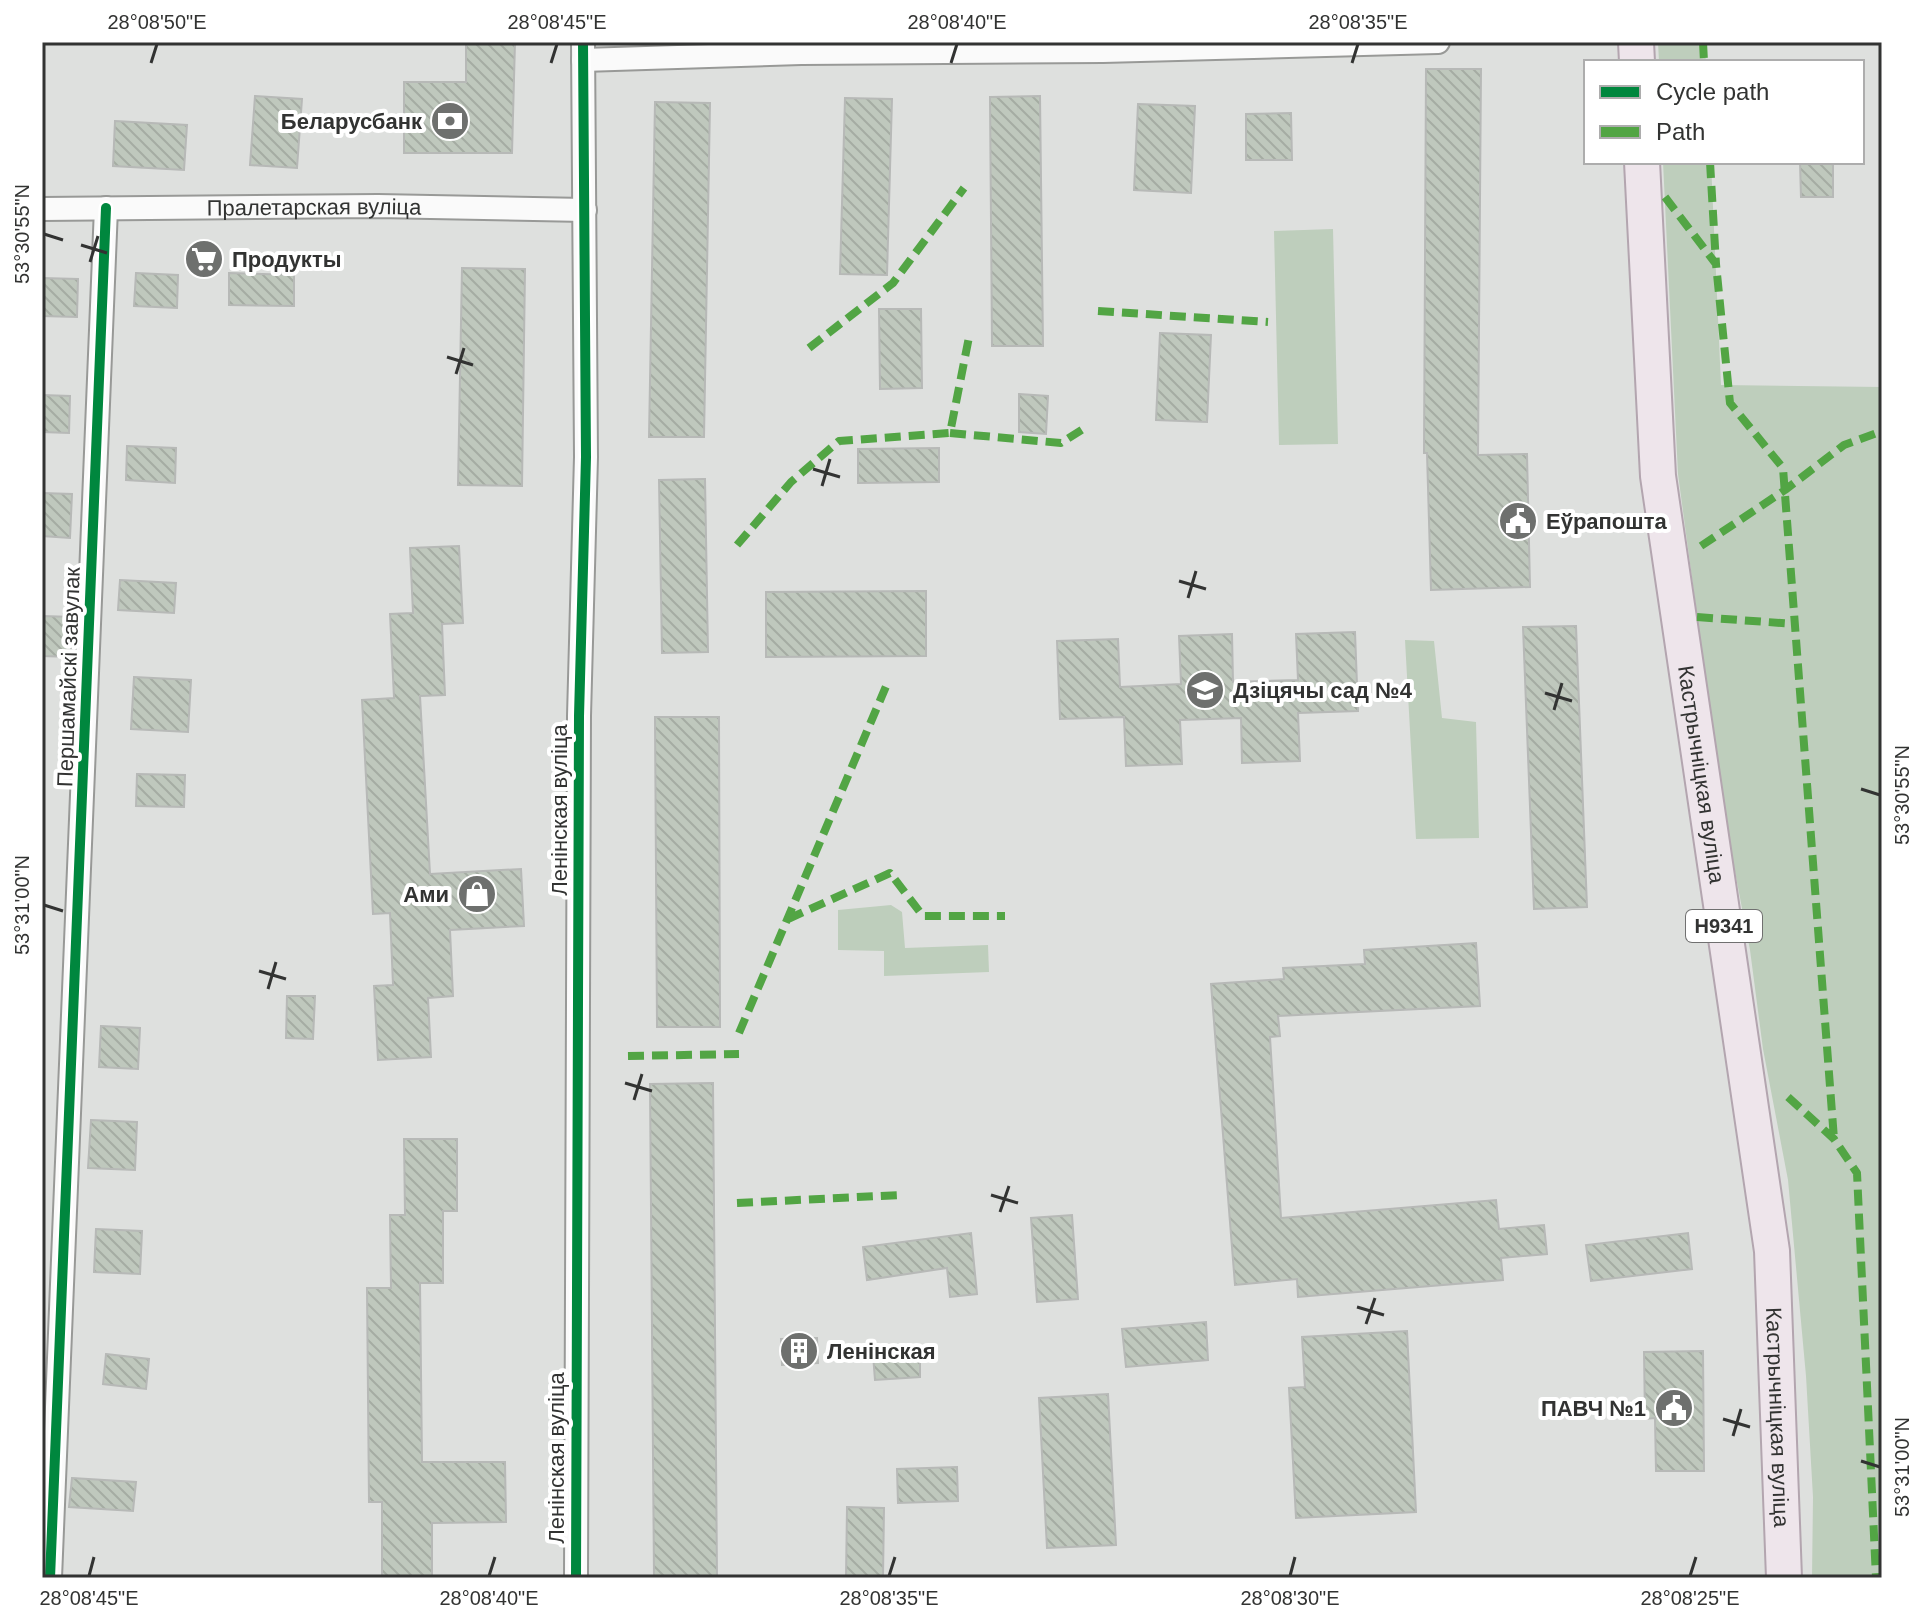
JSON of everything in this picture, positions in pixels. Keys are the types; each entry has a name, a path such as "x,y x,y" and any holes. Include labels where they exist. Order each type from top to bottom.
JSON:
{"main road":[{"name":"Кастрычніцкая вуліца","path":"1642,164 1658,476 1772,1251 1784,1578"}],"street":[{"path":"583,51 744,54 1103,51 1438,42"},
{"name":"Ленінская вуліца","path":"576,1578 579,716 586,457 583,51"},
{"name":"Пралетарская вуліца","path":"42,209 394,206 585,210"},
{"name":"Першамайскі завулак","path":"50,1578 106,208"}],"green space":[{"path":"1658,42 1704,42 1706,60 1659,60"},
{"path":"1663,164 1711,164 1721,385 1882,387 1882,1578 1812,1578 1813,1497 1806,1376 1788,1180 1723,809 1678,474"},
{"path":"1333,229 1338,444 1279,445 1274,231"},
{"path":"1405,640 1434,641 1442,718 1476,722 1479,838 1416,839"},
{"path":"891,905 902,912 905,948 988,945 989,972 884,976 884,951 838,950 838,910"}],"building":[{"path":"466,42 515,42 512,153 404,153 404,82 466,82"},
{"path":"1426,69 1481,69 1478,455 1527,454 1530,587 1431,590 1427,453 1424,453"},
{"path":"255,96 302,99 297,168 250,165"},
{"path":"1040,96 1043,346 992,346 990,97"},
{"path":"845,98 892,99 887,275 840,274"},
{"path":"655,102 710,103 704,437 649,437"},
{"path":"1138,104 1195,106 1191,193 1134,190"},
{"path":"1291,113 1292,160 1246,160 1246,114"},
{"path":"115,121 187,125 184,170 113,166"},
{"path":"1800,164 1833,164 1833,197 1801,197"},
{"path":"462,268 525,269 522,486 458,485"},
{"path":"136,273 178,275 177,308 134,306"},
{"path":"229,273 294,275 294,306 229,305"},
{"path":"42,278 78,279 77,317 42,316"},
{"path":"879,309 921,309 922,388 880,389"},
{"path":"1160,333 1211,335 1207,422 1156,420"},
{"path":"1019,394 1048,396 1046,434 1019,432"},
{"path":"42,395 70,396 69,433 42,432"},
{"path":"127,446 176,448 175,483 126,480"},
{"path":"939,448 939,482 858,483 858,449"},
{"path":"705,479 708,652 662,653 659,480"},
{"path":"42,493 72,494 70,538 42,536"},
{"path":"459,546 463,623 442,624 445,695 420,696 430,874 521,869 524,926 450,930 453,996 428,998 431,1057 378,1060 374,986 393,985 390,913 373,914 362,700 394,698 390,614 413,613 410,548"},
{"path":"120,580 176,583 174,613 118,610"},
{"path":"926,591 926,656 766,657 766,592"},
{"path":"42,616 73,617 71,657 42,656"},
{"path":"1576,626 1587,907 1534,909 1523,627"},
{"path":"1355,632 1358,711 1298,713 1300,761 1242,763 1241,718 1180,720 1182,764 1126,766 1124,717 1060,719 1057,641 1118,639 1120,687 1181,684 1179,636 1232,634 1233,682 1298,680 1296,634"},
{"path":"134,677 191,680 188,732 131,729"},
{"path":"655,717 719,717 720,1027 657,1027"},
{"path":"137,774 185,775 184,807 136,806"},
{"path":"1476,943 1480,1006 1278,1016 1280,1036 1270,1037 1281,1218 1496,1200 1499,1229 1544,1225 1547,1254 1501,1258 1503,1280 1298,1297 1297,1279 1235,1285 1211,984 1284,979 1283,968 1365,964 1364,950"},
{"path":"287,996 315,996 313,1039 286,1038"},
{"path":"101,1026 140,1028 138,1069 99,1067"},
{"path":"713,1083 717,1578 654,1578 650,1084"},
{"path":"91,1120 137,1122 135,1170 88,1168"},
{"path":"404,1139 457,1139 457,1211 443,1211 443,1283 420,1283 422,1462 505,1462 506,1522 432,1523 432,1578 382,1578 382,1502 369,1502 367,1288 391,1288 390,1215 405,1215"},
{"path":"1072,1215 1078,1299 1037,1302 1031,1218"},
{"path":"96,1229 142,1231 140,1274 94,1272"},
{"path":"971,1233 977,1294 950,1297 947,1268 867,1280 863,1247"},
{"path":"1688,1233 1692,1269 1591,1281 1586,1245"},
{"path":"1206,1322 1208,1360 1126,1367 1122,1329"},
{"path":"1407,1331 1416,1512 1296,1518 1289,1388 1305,1387 1302,1337"},
{"name":"Ленінская","path":"817,1338 818,1363 782,1365 781,1339"},
{"path":"920,1350 920,1377 875,1380 873,1355"},
{"path":"1703,1351 1704,1471 1656,1471 1655,1418 1645,1419 1644,1352"},
{"path":"106,1354 149,1359 146,1389 103,1384"},
{"path":"1108,1394 1116,1545 1047,1548 1039,1398"},
{"path":"957,1467 958,1501 898,1503 897,1469"},
{"path":"72,1478 136,1482 133,1511 69,1507"},
{"path":"847,1507 884,1508 883,1578 846,1578"}],"marked path":[{"path":"1703,42 1704,60"},
{"path":"1710,164 1716,264"},
{"path":"809,348 893,283 964,188"},
{"path":"1665,197 1716,264 1730,403 1783,468 1834,1139"},
{"path":"1098,311 1268,322"},
{"path":"737,545 791,482 839,441 950,433 969,337"},
{"path":"950,433 1061,443 1083,429"},
{"path":"1701,546 1785,490 1844,445 1882,431"},
{"path":"1697,617 1795,624"},
{"path":"739,1033 887,684"},
{"path":"788,919 890,873 923,916 1005,916"},
{"path":"628,1056 739,1054"},
{"path":"1788,1097 1834,1139 1857,1173 1876,1578"},
{"path":"737,1203 900,1195"}],"cycle path":[{"path":"576,1578 579,716 586,457 583,42"},
{"path":"50,1578 106,208"}],"place":[{"name":"Беларусбанк","path":"450,121"},
{"name":"Продукты","path":"204,259"},
{"name":"Еўрапошта","path":"1518,521"},
{"name":"Дзіцячы сад №4","path":"1205,690"},
{"name":"Ами","path":"477,894"},
{"name":"Ленінская","path":"799,1351"},
{"name":"ПАВЧ №1","path":"1674,1408"}]}
